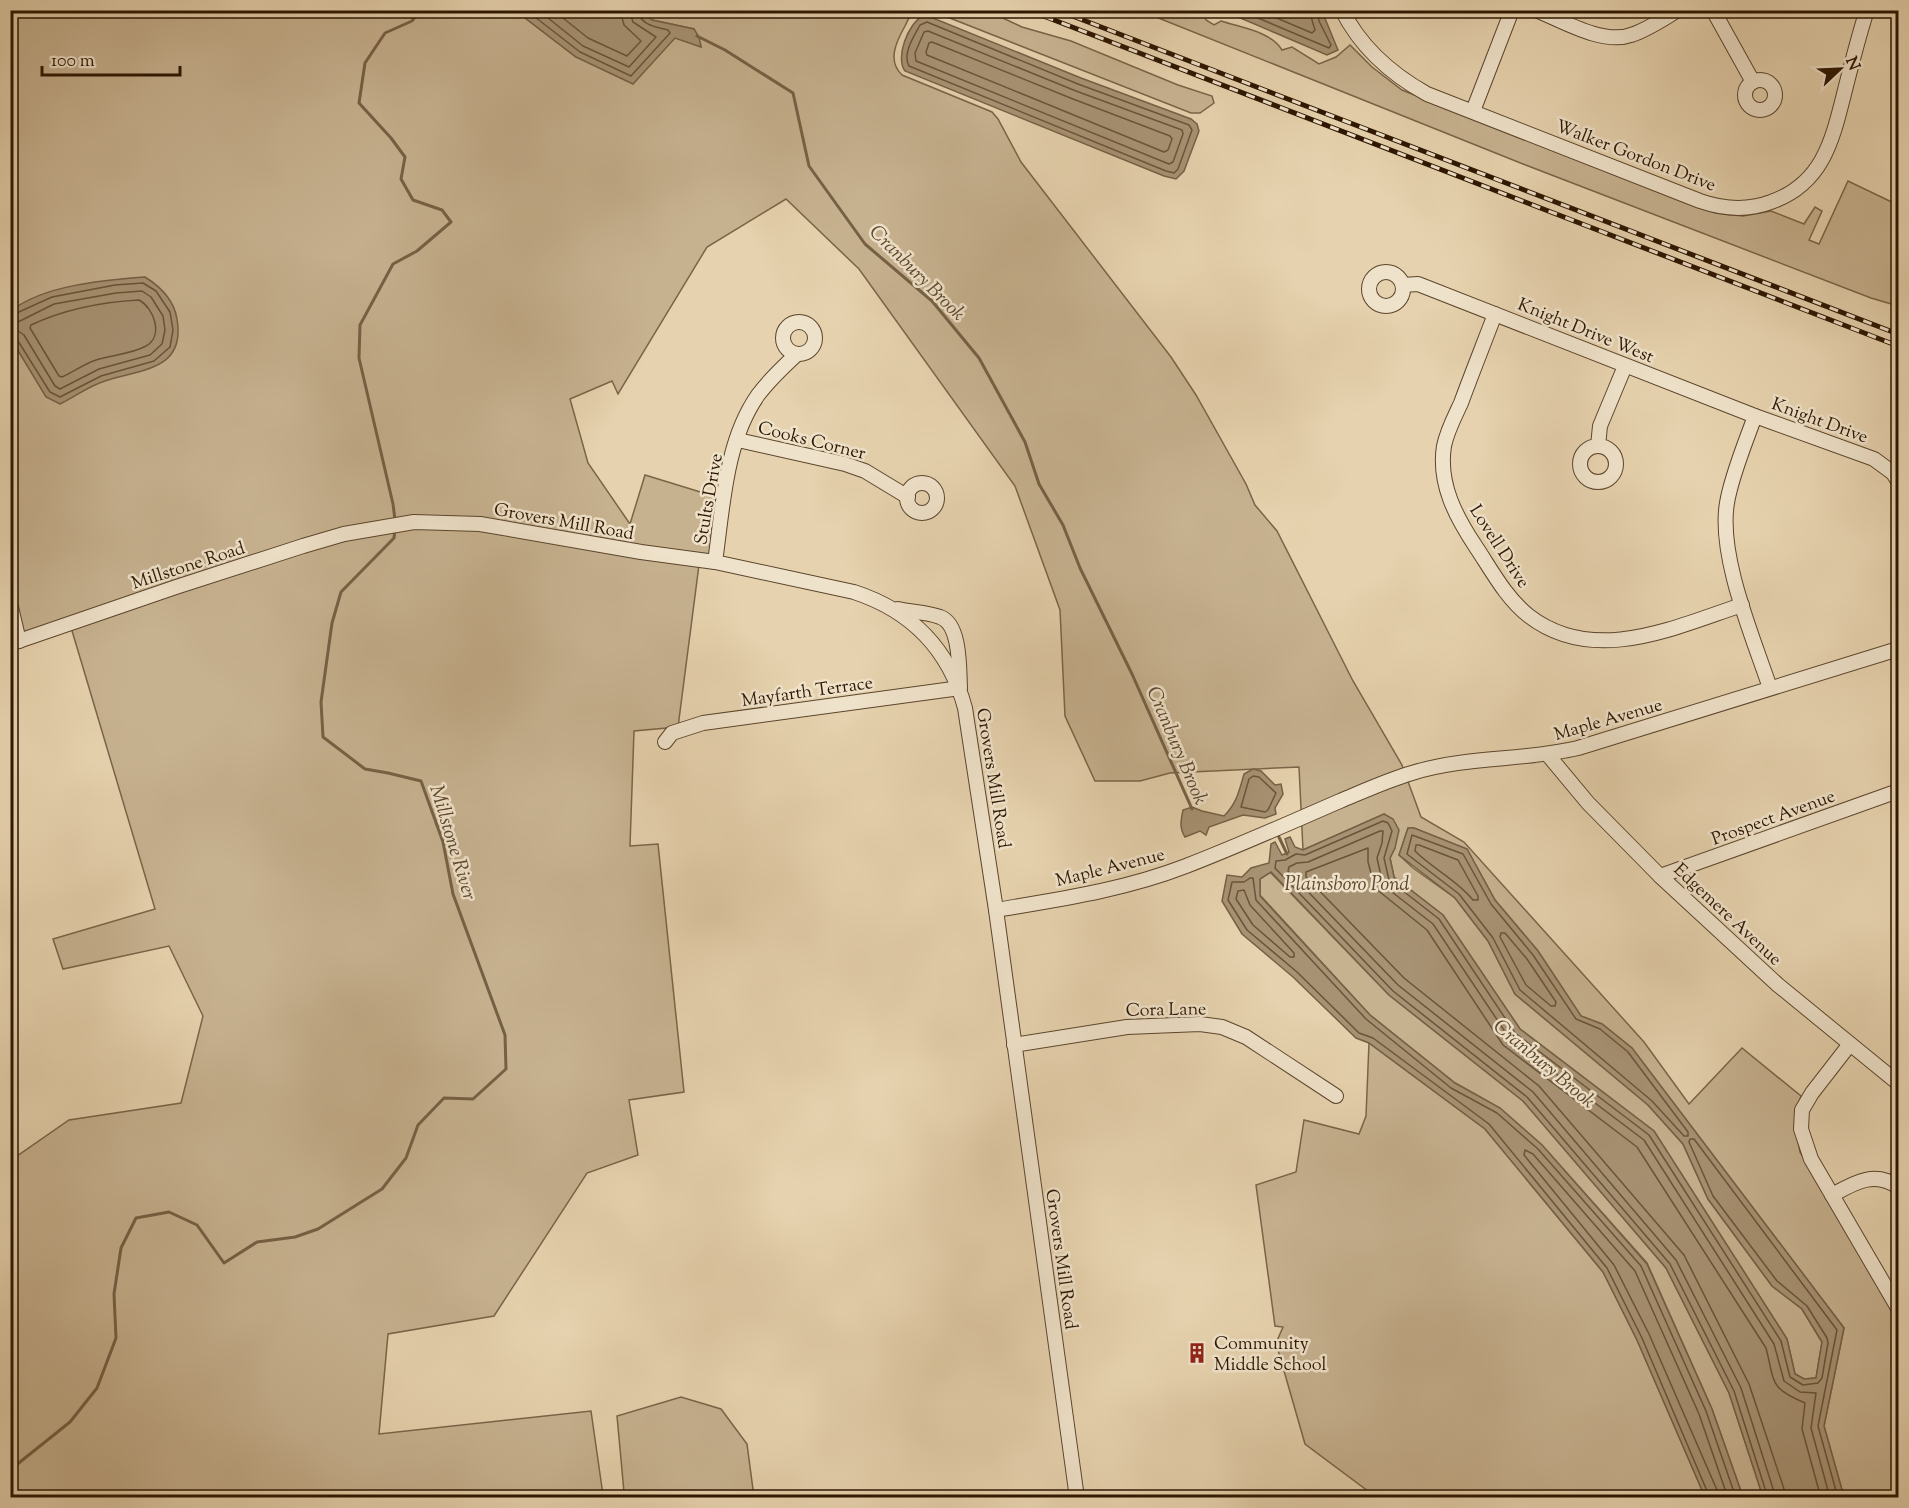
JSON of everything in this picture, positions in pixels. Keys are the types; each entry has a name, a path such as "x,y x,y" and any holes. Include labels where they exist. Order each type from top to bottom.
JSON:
{"street":[{"name":"Walker Gordon Drive","path":"1342,10 1368,49 1399,77 1427,94 1709,204 1737,208 1765,204 1782,197 1798,187 1824,159 1834,133 1867,10"},
{"path":"1473,111 1512,10"},
{"path":"1536,10 1597,34 1615,38 1637,33 1678,10"},
{"path":"1713,10 1753,82"},
{"name":"Knight Drive West","path":"1403,285 1418,284 1755,416"},
{"name":"Lovell Drive","path":"1496,314 1444,444 1443,473 1449,496 1461,524 1503,589 1528,615 1549,628 1576,637 1599,641 1629,640 1742,605"},
{"name":"Stults Drive","path":"715,562 730,461 745,418 758,395 796,354"},
{"path":"1598,447 1600,426 1625,366"},
{"path":"1755,416 1727,503 1727,529 1731,569 1770,688"},
{"name":"Knight Drive","path":"1755,416 1874,459 1893,473 1899,481"},
{"name":"Cooks Corner","path":"738,440 845,464 865,471 908,496"},
{"name":"Grovers Mill Road","path":"379,527 414,522 480,524 641,552 715,562 854,592 893,608 926,634 940,652 960,688 965,708 996,910 1077,1497"},
{"name":"Millstone Road","path":"15,642 284,552 344,534 379,527"},
{"path":"10,603 15,642"},
{"path":"893,608 941,617 948,621 953,627 960,688"},
{"name":"Maple Avenue","path":"996,910 1136,884 1186,866 1389,781 1422,770 1484,759 1548,755 1604,741 1899,649"},
{"name":"Mayfarth Terrace","path":"664,742 672,733 703,723 960,688"},
{"name":"Edgemere Avenue","path":"1548,755 1588,803 1660,876 1778,985 1899,1083"},
{"name":"Prospect Avenue","path":"1660,876 1899,791"},
{"name":"Cora Lane","path":"1014,1045 1127,1026 1200,1024 1221,1027 1246,1037 1336,1096"},
{"path":"1850,1044 1812,1093 1802,1110 1801,1129 1811,1159 1899,1308"},
{"path":"1832,1195 1859,1181 1874,1177 1884,1179 1899,1187"}],"shaded area":[{"path":"11,11 516,11 576,57 675,37 701,46 694,29 652,20 640,11 915,11 909,17 894,51 897,70 902,75 992,112 1021,162 1171,357 1196,395 1246,484 1255,505 1277,531 1353,681 1402,765 1421,817 1464,842 1644,1042 1689,1104 1742,1048 1801,1096 1796,1117 1800,1152 1898,1321 1898,1497 1844,1497 1824,1426 1844,1328 1632,1048 1602,1024 1581,1016 1538,951 1495,900 1467,849 1414,828 1408,828 1399,855 1455,898 1488,941 1515,994 1648,1105 1683,1144 1708,1199 1772,1286 1802,1309 1822,1342 1816,1378 1804,1379 1795,1374 1787,1339 1654,1131 1520,1029 1443,915 1394,877 1390,858 1395,848 1384,814 1303,850 1299,767 1170,773 1140,781 1095,781 1065,716 1060,610 1015,486 859,269 786,199 707,247 618,394 612,381 570,399 588,463 630,524 645,475 720,498 710,568 699,565 678,727 634,731 630,846 658,844 684,1092 629,1100 638,1155 587,1173 494,1316 388,1334 379,1434 591,1411 603,1495 624,1492 617,1416 681,1397 721,1409 747,1444 754,1497 11,1497 10,1161 69,1120 181,1103 203,1016 169,946 63,969 53,939 155,909 70,624 22,640 11,584"},
{"path":"932,11 988,11 1022,27 1071,41 1178,85 1212,96 1214,103 1200,113 1191,113"},
{"path":"1141,11 1200,11 1204,13 1206,20 1214,25 1221,21 1255,31 1270,38 1282,50 1292,47 1319,64 1336,57 1350,45 1372,67 1402,90 1686,203 1716,213 1743,216 1771,211 1804,224 1815,207 1822,211 1809,240 1819,244 1848,181 1898,205 1898,306 1871,298 1523,164"},
{"path":"1270,872 1389,995 1523,1101 1666,1268 1729,1393 1763,1497 1743,1497 1712,1409 1647,1263 1542,1145 1500,1108 1455,1083 1370,1015 1260,895 1260,879"},
{"path":"1369,1043 1485,1129 1603,1272 1637,1340 1705,1497 1376,1497 1305,1444 1276,1343 1283,1327 1275,1326 1256,1185 1296,1172 1304,1120 1359,1134 1366,1116"}],"water":[{"path":"516,11 640,11 652,20 694,29 701,47 675,38 633,84 576,57"},
{"path":"1224,11 1322,11 1338,50 1327,55"},
{"path":"923,16 1191,119 1197,124 1199,131 1184,171 1176,179 1164,176 905,71 901,58 902,50 912,26"},
{"path":"145,277 166,295 177,319 178,336 174,349 167,358 146,370 99,383 60,404 46,397 11,339 11,311 40,295 75,285"},
{"name":"Cranbury Brook","path":"1253,769 1261,771 1275,785 1281,784 1283,794 1275,808 1276,814 1265,818 1243,815 1209,827 1206,835 1200,831 1185,837 1181,827 1183,810 1192,807 1224,816 1235,801 1244,774"},
{"name":"Plainsboro Pond","path":"1384,814 1393,819 1399,830 1390,858 1394,877 1443,915 1520,1029 1654,1131 1787,1339 1795,1374 1804,1379 1816,1378 1822,1342 1802,1309 1772,1286 1708,1199 1683,1144 1648,1105 1515,994 1488,941 1455,898 1399,855 1408,828 1414,828 1467,849 1495,900 1538,951 1581,1016 1602,1024 1632,1048 1844,1328 1824,1426 1844,1497 1763,1497 1729,1393 1666,1268 1523,1101 1389,995 1271,872 1260,879 1260,896 1370,1015 1455,1083 1500,1108 1542,1145 1647,1264 1712,1409 1743,1497 1705,1497 1637,1340 1603,1272 1485,1129 1369,1043 1356,1038 1293,977 1242,934 1222,901 1227,875 1242,877 1251,868 1269,863 1271,844 1275,842 1282,855 1289,852 1285,839 1290,837 1295,847 1303,850"}],"waterway":[{"name":"Millstone River","path":"395,520 359,358 360,325 393,264 417,251 451,222 442,210 413,200 401,179 405,157 359,103 365,63 385,33 412,21 420,10"},
{"name":"Cranbury Brook","path":"697,36 725,50 793,93 809,166 865,244 932,301 979,358 1025,442 1039,484 1063,525 1080,568 1132,674 1192,809"},
{"name":"Millstone River","path":"10,1470 70,1422 97,1388 116,1338 114,1294 121,1248 136,1218 169,1212 197,1225 224,1263 257,1242 295,1237 318,1229 382,1189 406,1158 418,1125 444,1098 473,1099 506,1069 505,1035 453,894 443,842 421,781 365,769 323,737 321,702 332,623 341,592 394,538 395,529"},
{"name":"Cranbury Brook","path":"1277,833 1287,854"}],"railway":[{"path":"1028,10 1898,346"},
{"path":"1057,10 1898,334"}],"place":[{"name":"Community Middle School","path":"1197,1353"}]}
